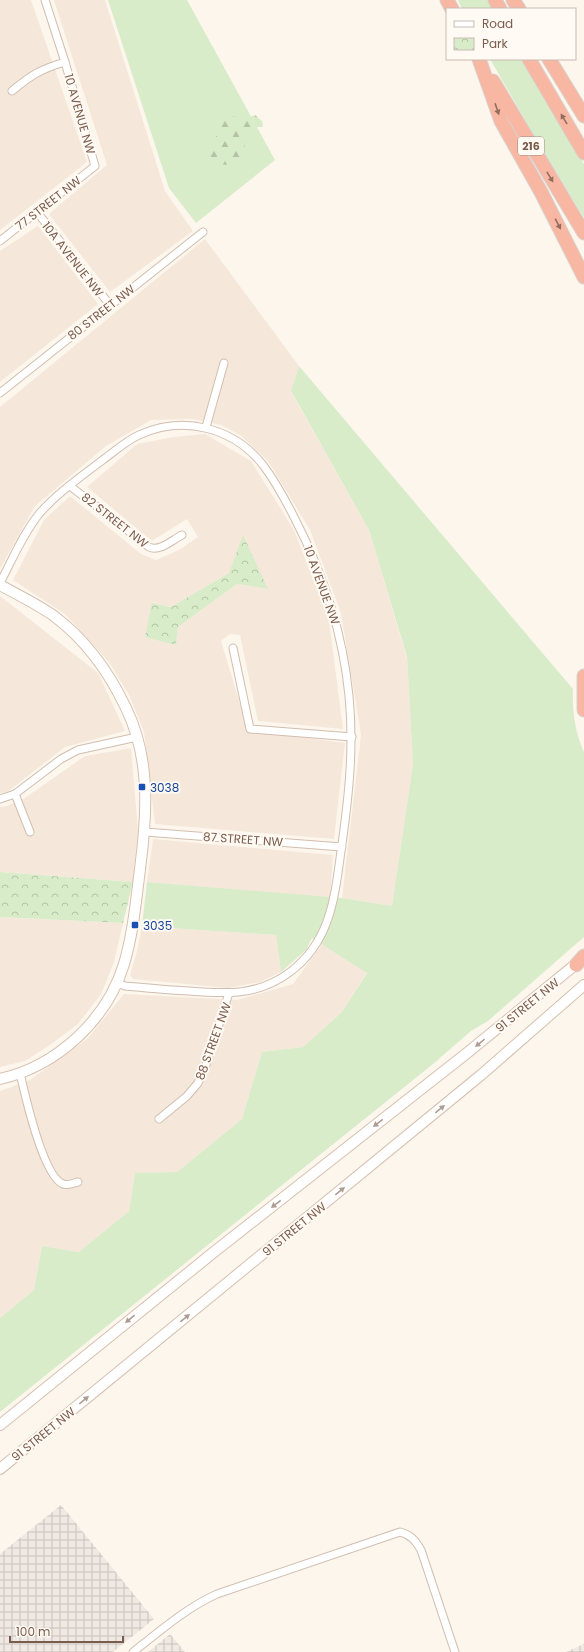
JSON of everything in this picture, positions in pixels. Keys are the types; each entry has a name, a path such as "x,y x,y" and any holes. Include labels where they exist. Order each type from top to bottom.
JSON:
{"highway":[{"path":"480,60 501,121 541,192 584,277"},
{"name":"216","path":"481,60 584,233"},
{"path":"530,60 584,153"},
{"path":"550,60 584,116"},
{"path":"584,676 584,710"}],"main road":[{"path":"0,584 54,616 83,643 107,672 127,709 138,737 144,772 146,803 145,832 129,942 124,964 117,983 101,1010 80,1035 54,1056 20,1073 0,1079"},
{"name":"91 STREET NW","path":"0,1425 214,1252 467,1053 581,960"},
{"name":"91 STREET NW","path":"0,1469 481,1075 584,985"}],"street":[{"name":"10 AVENUE NW","path":"45,0 65,62 95,166"},
{"name":"10 AVENUE NW","path":"12,91 35,73 46,67 65,62"},
{"name":"77 STREET NW","path":"0,241 95,166"},
{"name":"10A AVENUE NW","path":"37,212 110,305"},
{"name":"80 STREET NW","path":"0,393 203,232"},
{"path":"206,427 224,363"},
{"name":"82 STREET NW","path":"0,584 35,519 49,504 115,450 143,434 173,426 206,427 234,439 249,450"},
{"name":"10 AVENUE NW","path":"249,450 266,470 290,510 311,550 325,585 336,623 343,652 349,696 352,737 349,791 342,846 330,916 323,934 312,951"},
{"name":"82 STREET NW","path":"70,486 148,547 154,549 161,547 182,535"},
{"path":"234,648 250,729 352,737"},
{"path":"0,799 15,794 61,759 78,750 138,737"},
{"path":"15,794 30,832"},
{"name":"87 STREET NW","path":"145,832 342,846"},
{"name":"88 STREET NW","path":"117,983 125,986 229,994 255,989 278,980 292,970 312,951"},
{"name":"88 STREET NW","path":"159,1119 187,1096 198,1082 206,1065 229,994"},
{"path":"20,1073 35,1134 53,1173 58,1181 63,1184 67,1185 78,1182"},
{"path":"133,1652 201,1601 217,1594 400,1532 408,1534 415,1540 421,1550 455,1652"}],"shaded area":[{"path":"0,0 31,0 87,162 0,230"},
{"path":"54,0 105,0 165,191 193,231 110,292 49,214 107,165"},
{"path":"38,226 98,304 0,382 0,251"},
{"path":"205,239 299,366 291,392 369,530 407,659 413,764 392,906 342,898 361,735 341,613 310,530 268,461 240,435 221,425 192,419 151,420 106,446 35,506 0,569 0,407"},
{"path":"205,434 251,461 294,530 329,620 343,729 258,721 240,635 230,634 221,641 248,730 345,743 334,839 155,824 144,732 129,695 109,662 65,614 13,580 44,520 70,496 141,554 156,560 179,550 198,537 187,519 152,541 87,487 137,444 173,437","holes":["229,573 268,589 237,584 178,627 176,644 153,603 171,607"]},
{"path":"0,596 98,673 125,731 65,747 7,792 0,793"},
{"path":"131,748 138,830 133,882 0,872 0,807 7,806 25,798 85,756"},
{"path":"153,839 333,855 330,898 147,882"},
{"path":"0,917 123,923 114,962 101,994 78,1024 25,1061 0,1067"},
{"path":"142,926 276,935 281,972 260,982 228,988 133,979 130,975"},
{"path":"322,944 367,972 342,1012 303,1047 262,1052 242,1119 177,1172 135,1173 129,1211 79,1252 42,1246 34,1290 0,1318 0,1091 30,1080 88,1038 124,994 237,1000 293,984"},
{"path":"61,1505 154,1619 113,1652 0,1652 0,1554"},
{"path":"170,1634 185,1652 148,1652"},
{"path":"584,1644 584,1652 566,1652"}],"green space":[{"path":"108,0 187,0 275,160 196,223 169,188"},
{"path":"458,0 490,0 494,8 462,8"},
{"path":"491,60 525,60 584,164 584,218 544,153"},
{"path":"255,115 262,121 263,127 257,127 247,140 241,155 235,162 225,165 213,163 207,157 205,152 215,139 224,120 232,116 243,120"},
{"path":"299,366 573,689 575,721 578,737 584,752 584,937 488,1021 471,1031 433,1064 0,1412 0,1318 34,1290 42,1246 79,1252 129,1211 135,1173 177,1172 242,1119 262,1052 303,1047 342,1012 367,973 312,938 306,950 281,972 276,935 142,926 147,882 342,898 392,906 413,764 407,657 369,530 291,391"},
{"path":"243,535 268,589 237,584 178,627 176,645 145,637 152,603 171,607 229,573"},
{"path":"0,872 133,882 123,923 0,917"}],"place":[{"name":"3038","path":"142,787"},
{"name":"3035","path":"135,925"}]}
